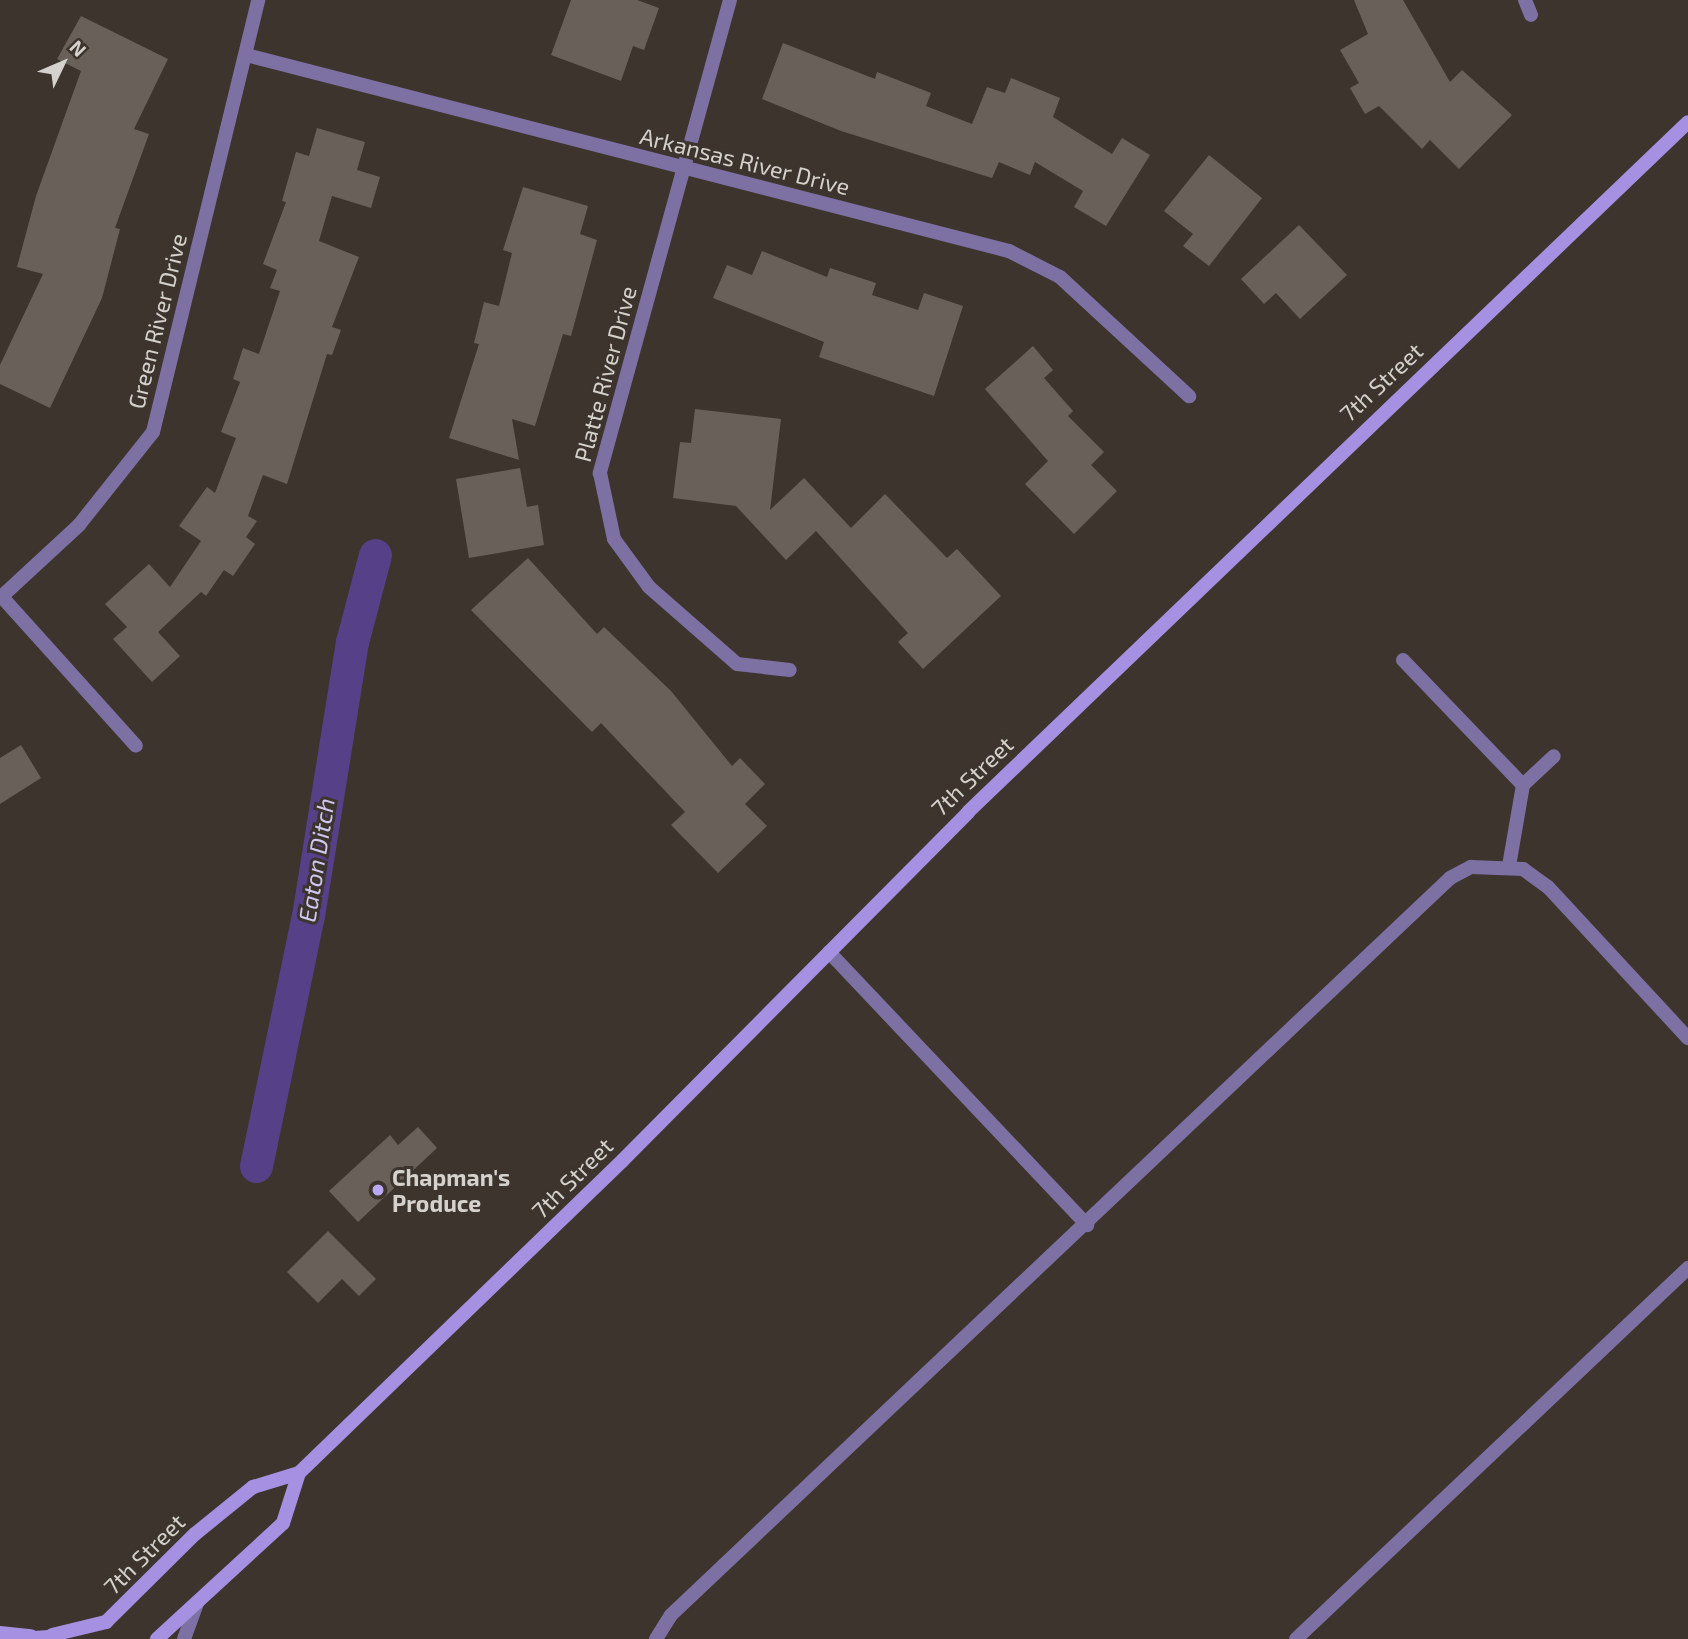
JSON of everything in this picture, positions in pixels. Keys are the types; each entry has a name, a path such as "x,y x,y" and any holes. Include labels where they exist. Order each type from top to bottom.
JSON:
{"street":[{"name":"Green River Drive","path":"1,597 79,525 153,432 258,0"},
{"name":"Platte River Drive","path":"730,0 600,473 614,539 649,587 737,664 790,670"},
{"path":"1525,0 1531,15"},
{"name":"Arkansas River Drive","path":"246,55 1009,251 1060,277 1189,396"},
{"name":"7th Street","path":"52,1635 106,1622 195,1534 253,1487 299,1473 1264,524 1688,122"},
{"path":"1,597 136,746"},
{"path":"1403,660 1523,785"},
{"path":"1509,866 1523,785 1554,756"},
{"path":"656,1639 671,1615 1087,1225 1450,878 1471,867 1509,866 1548,887 1688,1038"},
{"path":"829,952 1087,1225"},
{"path":"1296,1639 1688,1268"},
{"name":"7th Street","path":"157,1639 283,1523 299,1473"},
{"path":"184,1639 197,1603"},
{"path":"0,1633 26,1637 52,1635 71,1639"}],"building":[{"path":"571,0 637,0 659,8 644,50 633,46 621,81 551,55"},
{"path":"1354,0 1403,0 1450,82 1462,70 1512,115 1459,169 1430,140 1422,149 1379,106 1365,114 1350,88 1359,83 1340,50 1368,34"},
{"path":"81,16 168,59 134,129 149,134 115,228 120,229 102,298 50,408 0,384 0,365 43,274 17,267 36,196 81,71 57,59"},
{"path":"783,43 875,79 877,72 931,93 926,106 972,124 987,87 1005,93 1011,78 1060,98 1053,117 1112,154 1122,138 1150,155 1106,226 1074,207 1083,191 1035,162 1030,175 999,162 992,178 841,131 762,99"},
{"path":"317,128 365,142 357,170 380,177 371,208 332,196 319,241 359,257 332,327 341,330 332,355 327,354 287,484 263,475 248,516 257,521 246,537 255,544 233,576 224,570 206,596 201,592 158,632 180,656 152,682 113,639 127,627 105,604 149,564 170,587 201,541 179,526 207,487 215,493 236,438 221,432 240,382 233,379 243,348 259,354 280,291 270,288 277,270 263,264 286,202 282,201 296,152 309,156"},
{"path":"1209,155 1262,198 1209,266 1183,246 1193,234 1164,211"},
{"path":"523,187 588,206 580,234 597,240 571,336 563,334 535,426 512,419 519,460 449,438 479,344 474,343 484,302 499,306 512,253 503,250"},
{"path":"1299,225 1347,275 1300,319 1276,293 1264,304 1241,279"},
{"path":"762,251 827,277 830,268 876,283 872,295 918,310 924,293 963,306 934,396 819,357 824,342 713,298 727,265 752,275"},
{"path":"1033,346 1053,370 1044,378 1073,411 1068,416 1104,452 1091,465 1117,491 1074,534 1025,484 1048,461 985,389"},
{"path":"695,409 781,419 770,510 804,478 851,528 885,494 947,558 957,549 1001,596 923,669 898,642 908,633 816,531 786,560 736,506 673,498 680,442 691,443"},
{"path":"520,468 527,507 538,505 544,545 469,558 456,479"},
{"path":"528,558 597,634 604,627 671,691 732,766 740,758 765,784 745,804 767,826 718,873 671,825 685,812 601,723 592,732 471,610"},
{"path":"21,745 41,778 0,804 0,758"},
{"path":"418,1127 437,1148 358,1222 329,1191 390,1135 398,1145"},
{"path":"328,1231 376,1279 359,1296 342,1279 318,1303 287,1272"}],"waterway":[{"name":"Eaton Ditch","path":"256,1166 308,916 352,642 375,555"}],"place":[{"name":"Chapman's Produce","path":"378,1190"}]}
